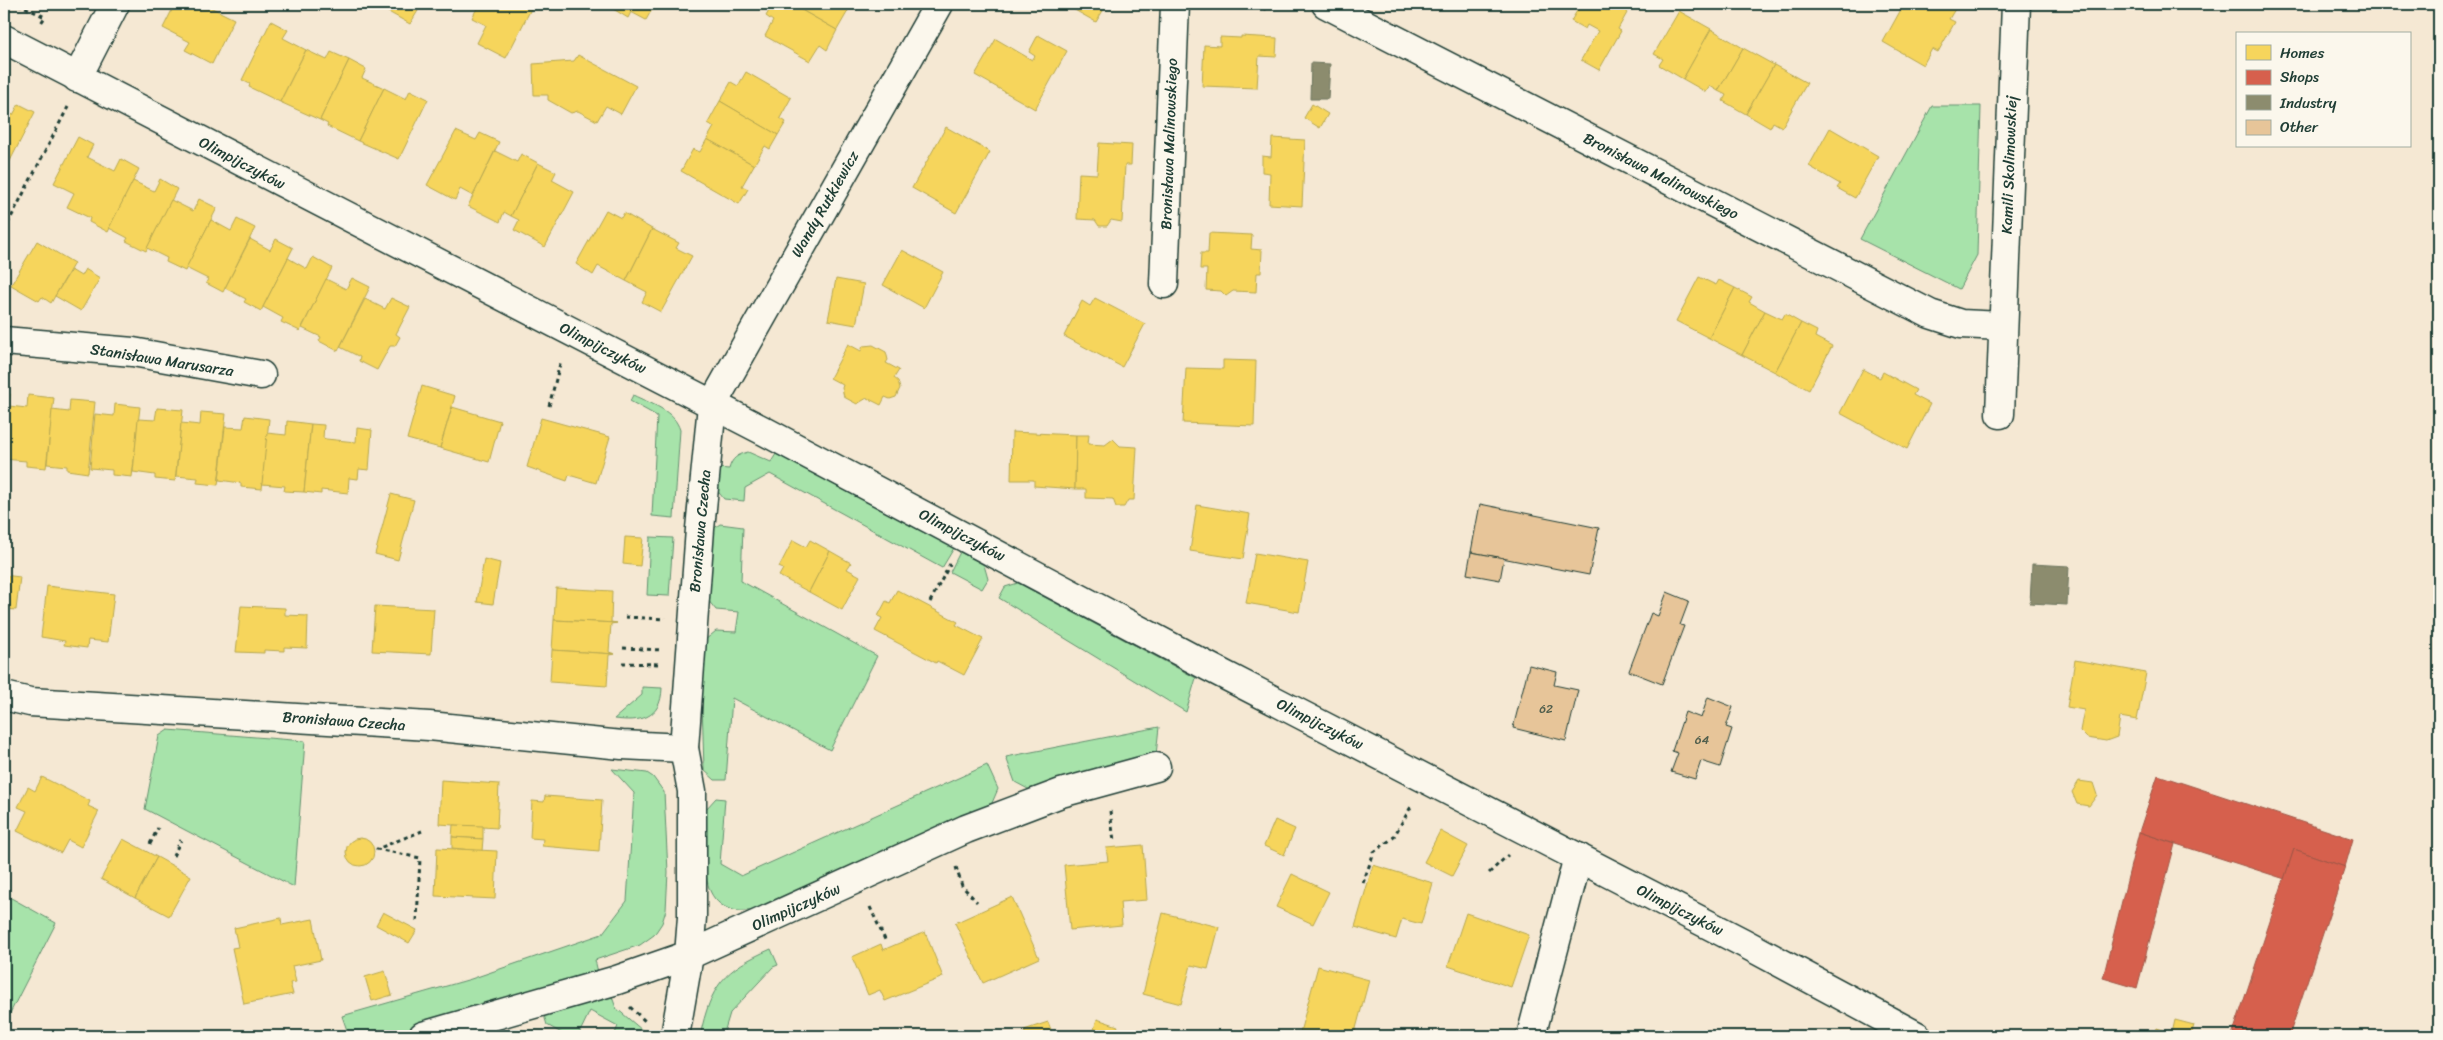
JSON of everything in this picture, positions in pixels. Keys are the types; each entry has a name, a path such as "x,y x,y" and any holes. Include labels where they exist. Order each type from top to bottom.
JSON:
{"street":[{"path":"80,79 115,4"},
{"name":"Wandy Rutkiewicz","path":"712,405 939,4"},
{"name":"Bronisława Malinowskiego","path":"1164,284 1175,4"},
{"name":"Bronisława Malinowskiego","path":"1326,4 1930,314 1961,324 2002,326"},
{"name":"Kamili Skolimowskiej","path":"2000,414 2016,4"},
{"name":"Olimpijczyków","path":"4,40 964,536 1209,667 1426,778 1917,1036"},
{"name":"Stanisława Marusarza","path":"4,341 133,352 261,375"},
{"name":"Bronisława Czecha","path":"675,1036 689,955 693,878 692,791 684,748 700,529 712,405"},
{"name":"Bronisława Czecha","path":"4,696 30,702 419,726 622,745 684,748"},
{"name":"Olimpijczyków","path":"423,1036 617,980 689,955 940,840 1017,809 1061,793 1156,767"},
{"path":"1531,1036 1578,858"}],"path":[{"path":"1264,10 1268,4"},
{"path":"4,231 80,79"},
{"path":"549,406 570,331"},
{"path":"930,602 964,536"},
{"path":"625,617 674,619"},
{"path":"623,648 671,650"},
{"path":"622,663 662,664"},
{"path":"1364,883 1374,852 1393,838 1426,778"},
{"path":"150,844 158,828"},
{"path":"417,921 420,858 377,849 422,831"},
{"path":"173,856 181,840"},
{"path":"955,866 962,886 977,902"},
{"path":"857,879 886,942"}],"green space":[{"path":"1932,106 1981,106 1977,255 1959,289 1860,239"},
{"path":"633,395 673,417 680,430 674,518 652,516 657,416 630,401"},
{"path":"748,452 771,462 776,454 954,548 942,568 770,474 745,488 744,501 724,499 716,489 718,468 729,469 736,457"},
{"path":"720,524 743,527 741,581 877,656 830,750 732,698 726,780 715,780 704,770 702,700 705,640 716,631 736,632 739,612 716,610 708,600 713,529"},
{"path":"650,537 673,538 669,596 647,595"},
{"path":"960,552 984,565 988,579 982,589 950,572"},
{"path":"1018,583 1196,678 1186,712 999,598 1005,587"},
{"path":"642,687 662,688 661,699 653,713 640,719 614,719 642,695"},
{"path":"1159,727 1156,755 1089,771 1028,789 1015,782 1006,757"},
{"path":"168,730 305,741 294,887 145,809 159,736"},
{"path":"987,765 998,789 992,803 761,908 746,911 730,909 718,902 709,888 705,860 706,809 716,798 725,799 720,864 741,876"},
{"path":"612,769 647,773 653,777 664,792 668,872 666,910 662,923 654,935 640,945 595,960 598,972 504,1004 393,1036 349,1036 342,1016 471,979 602,934 627,901 634,793"},
{"path":"4,894 56,923 4,1025"},
{"path":"771,949 778,965 773,967 730,1013 723,1036 700,1036 709,1004 722,981 741,964"},
{"path":"611,994 616,1008 649,1036 614,1036 618,1026 590,1011 578,1036 567,1036 547,1025 543,1012"}],"building: Homes":[{"path":"175,4 211,4 210,7 234,19 212,64 185,50 190,42 163,28"},
{"path":"384,4 422,4 410,24 383,9"},
{"path":"479,4 533,5 506,58 477,43 486,25 472,18"},
{"path":"605,4 655,4 646,20 631,12 628,18"},
{"path":"773,4 791,4 837,30 827,50 820,45 810,61 765,36 773,21 766,16"},
{"path":"791,4 843,4 841,7 848,11 837,30"},
{"path":"1064,4 1107,4 1096,22"},
{"path":"1581,4 1632,4 1618,29 1621,31 1599,70 1581,60 1598,31 1587,25 1585,29 1571,21"},
{"path":"1904,4 1958,4 1949,19 1955,22 1938,52 1932,49 1923,65 1883,42"},
{"path":"1679,11 1711,29 1683,79 1659,65 1663,59 1654,54"},
{"path":"271,21 288,30 283,38 306,50 280,102 249,87 250,84 242,80"},
{"path":"1711,29 1743,48 1718,91 1710,86 1706,92 1683,79"},
{"path":"1038,35 1067,51 1035,109 975,75 996,39 1032,60 1035,56 1029,52"},
{"path":"1241,36 1277,38 1276,57 1259,56 1257,88 1202,86 1204,45 1220,46 1220,37 1241,38"},
{"path":"1743,48 1774,65 1746,114 1723,101 1726,95 1718,91"},
{"path":"306,50 327,60 331,52 349,60 320,120 280,102"},
{"path":"578,55 636,86 621,114 606,106 597,121 578,111 571,113 548,100 548,95 534,95 533,64 574,61"},
{"path":"349,60 366,69 362,78 384,88 358,141 327,126 328,124 320,120"},
{"path":"1774,65 1807,83 1782,127 1773,122 1770,128 1746,114"},
{"path":"746,72 791,98 780,118 786,122 778,135 720,101 731,82 738,86"},
{"path":"384,88 406,99 410,90 428,99 399,159 358,141"},
{"path":"720,101 778,135 770,149 765,146 754,165 707,139 714,127 708,123"},
{"path":"19,104 35,112 11,159 4,155 4,110 13,115"},
{"path":"1312,104 1328,114 1320,128 1304,118"},
{"path":"946,127 990,152 956,213 912,188"},
{"path":"1830,128 1878,156 1855,198 1837,188 1840,184 1809,166"},
{"path":"456,131 476,140 480,133 499,142 473,196 460,189 455,200 427,185"},
{"path":"78,137 93,145 87,157 115,171 121,159 139,169 108,232 89,222 90,218 67,207 74,193 54,183"},
{"path":"1272,138 1305,140 1302,206 1269,204 1270,173 1262,172 1262,156 1271,157"},
{"path":"707,139 754,165 742,186 748,189 739,204 681,171 693,149 700,152"},
{"path":"1099,143 1132,145 1131,165 1125,165 1122,222 1111,220 1107,226 1099,226 1095,220 1077,219 1079,173 1097,174"},
{"path":"495,151 517,162 521,154 538,163 511,216 504,212 500,222 468,206"},
{"path":"4,155 11,159 4,173"},
{"path":"538,163 556,172 552,180 574,192 545,247 514,230 519,220 511,216"},
{"path":"160,179 177,189 146,251 126,241 128,238 109,228 133,181 154,191"},
{"path":"199,199 217,208 185,271 166,262 167,258 147,248 171,200 193,211"},
{"path":"606,210 621,218 624,213 652,229 626,281 598,266 593,275 576,264"},
{"path":"237,219 255,228 223,292 206,283 208,279 186,268 211,220 231,231"},
{"path":"652,229 679,243 676,248 692,256 661,312 642,302 647,292 626,281"},
{"path":"1209,233 1252,235 1251,249 1262,250 1261,273 1257,273 1256,292 1233,291 1226,296 1221,291 1206,290 1207,269 1200,269 1201,253 1208,253"},
{"path":"250,239 270,250 276,239 293,248 261,311 244,302 246,299 225,288"},
{"path":"37,241 74,263 51,303 42,297 39,301 11,285"},
{"path":"902,250 943,272 924,308 883,285"},
{"path":"313,257 332,268 300,331 281,322 283,318 263,307 288,258 307,269"},
{"path":"85,269 100,278 81,311 55,296 71,270 81,276"},
{"path":"1699,277 1716,285 1719,280 1735,288 1709,338 1676,321"},
{"path":"352,278 370,287 338,351 319,341 321,337 302,328 326,279 346,289"},
{"path":"836,279 864,284 856,325 828,320"},
{"path":"1735,288 1752,297 1749,302 1765,311 1742,355 1709,338"},
{"path":"391,298 410,307 396,334 400,337 395,346 390,346 377,370 359,361 360,357 340,347 365,299 385,309"},
{"path":"1095,298 1145,324 1122,367 1064,336 1082,301 1090,306"},
{"path":"1765,311 1782,319 1785,314 1801,323 1775,372 1742,355"},
{"path":"1801,323 1817,331 1815,337 1832,346 1809,390 1775,372"},
{"path":"848,344 861,351 863,346 873,345 886,352 888,360 886,363 899,370 894,378 898,381 900,388 896,397 890,399 885,397 881,405 867,398 857,404 844,397 843,385 830,378"},
{"path":"1223,360 1256,361 1254,426 1183,423 1186,368 1223,369"},
{"path":"1863,369 1880,378 1883,372 1916,390 1913,395 1930,404 1907,449 1840,413"},
{"path":"422,386 455,396 440,448 407,439"},
{"path":"4,394 10,394 4,457"},
{"path":"28,395 54,398 46,468 26,466 26,461 4,459 9,406 27,408"},
{"path":"70,400 95,402 88,473 67,470 67,466 47,464 52,410 69,412"},
{"path":"115,404 140,407 132,477 112,475 112,470 90,468 95,414 114,416"},
{"path":"452,407 500,421 489,462 440,448"},
{"path":"157,408 183,410 175,481 155,479 155,475 133,472 138,419 155,420"},
{"path":"201,412 226,414 218,485 197,483 198,478 176,476 181,423 200,425"},
{"path":"245,416 269,419 262,489 241,487 241,483 219,480 225,427 243,428"},
{"path":"541,418 610,437 596,483 569,475 567,481 527,467"},
{"path":"287,421 311,424 304,492 284,491 285,486 262,484 267,433 286,435"},
{"path":"311,424 324,425 323,438 356,442 357,428 372,430 369,470 359,469 358,479 349,478 348,493 321,490 321,494 304,492"},
{"path":"1012,432 1076,435 1075,489 1034,486 1034,480 1011,480"},
{"path":"1076,435 1089,435 1088,444 1105,445 1113,439 1120,446 1137,447 1134,500 1128,500 1124,507 1116,507 1113,499 1086,498 1086,489 1075,489"},
{"path":"391,494 414,500 398,560 375,554"},
{"path":"1197,505 1250,514 1243,559 1190,551"},
{"path":"625,537 643,538 640,566 623,564"},
{"path":"793,540 806,547 810,540 830,551 809,592 779,576 783,569 779,567"},
{"path":"830,551 851,563 847,569 860,576 842,610 809,592"},
{"path":"1255,553 1308,562 1299,612 1246,603"},
{"path":"484,559 500,563 493,604 477,602"},
{"path":"4,575 20,577 16,610 4,609"},
{"path":"47,586 114,594 108,642 88,640 87,648 64,645 65,641 41,637"},
{"path":"556,588 612,591 611,622 617,623 554,620"},
{"path":"897,590 958,622 956,625 983,639 964,675 937,661 936,663 875,631 882,618 878,616 886,601 890,603"},
{"path":"241,606 285,608 285,615 308,616 307,648 284,647 284,651 264,650 264,653 236,652"},
{"path":"375,606 434,609 431,654 372,651"},
{"path":"554,620 617,623 611,624 609,652 615,654 552,650"},
{"path":"552,650 615,654 609,655 607,686 550,682"},
{"path":"2075,660 2146,673 2137,720 2120,717 2117,737 2106,741 2087,738 2080,731 2084,710 2067,707"},
{"path":"42,777 90,801 88,806 99,811 81,847 68,840 61,853 17,831 27,811 18,807 28,787 35,791"},
{"path":"441,780 499,784 497,828 439,824"},
{"path":"2079,781 2093,783 2097,795 2089,806 2077,804 2072,792"},
{"path":"545,796 602,800 599,851 542,846 543,839 530,838 532,801 544,802"},
{"path":"1275,820 1295,829 1284,855 1264,846"},
{"path":"453,825 483,826 483,839 452,837"},
{"path":"1440,831 1468,846 1452,876 1424,862"},
{"path":"452,837 483,839 482,851 452,848"},
{"path":"360,838 370,842 374,852 370,862 360,866 350,862 346,852 350,842"},
{"path":"123,839 157,857 135,898 101,879"},
{"path":"1143,845 1147,900 1120,902 1122,925 1070,930 1064,865 1108,861 1106,848"},
{"path":"437,848 497,851 495,899 435,896"},
{"path":"157,857 191,876 169,916 135,898"},
{"path":"1373,865 1433,883 1421,924 1402,919 1396,939 1355,927"},
{"path":"1292,874 1329,892 1313,924 1276,907"},
{"path":"1012,897 1039,958 983,983 955,923"},
{"path":"383,912 417,930 409,943 376,925"},
{"path":"1163,913 1219,927 1208,969 1191,965 1181,1004 1143,994"},
{"path":"1466,913 1529,935 1511,987 1448,966"},
{"path":"281,918 282,925 313,919 321,960 292,966 296,982 290,983 293,994 244,1004 232,948 238,947 234,928"},
{"path":"925,932 943,977 885,1001 880,990 868,995 852,957 881,944 883,950"},
{"path":"1318,966 1369,980 1354,1036 1299,1036"},
{"path":"385,971 392,995 372,1001 365,977"},
{"path":"1097,1019 1118,1026 1114,1036 1092,1036"},
{"path":"2175,1020 2194,1025 2191,1036 2155,1036 2157,1028 2172,1033"},
{"path":"1048,1022 1053,1035 1026,1036 1024,1030"}],"building: Shops":[{"path":"2158,775 2353,839 2345,867 2294,849 2285,879 2139,832"},
{"path":"2139,832 2175,844 2137,988 2103,978"},
{"path":"2294,849 2345,867 2289,1036 2232,1036"}],"building: Industry":[{"path":"1311,63 1330,64 1328,99 1310,99"},
{"path":"2032,564 2069,566 2067,605 2030,603"}],"building: Other":[{"path":"1480,504 1599,528 1589,575 1471,552"},
{"path":"1471,552 1504,558 1500,580 1467,574"},
{"path":"1667,592 1689,601 1680,625 1684,626 1662,684 1629,671 1651,613 1658,616"},
{"path":"1529,665 1557,672 1554,685 1578,690 1566,741 1513,728"},
{"path":"1708,697 1733,707 1726,727 1732,729 1720,767 1701,761 1695,779 1671,772 1678,753 1672,751 1685,712 1701,718"}]}
